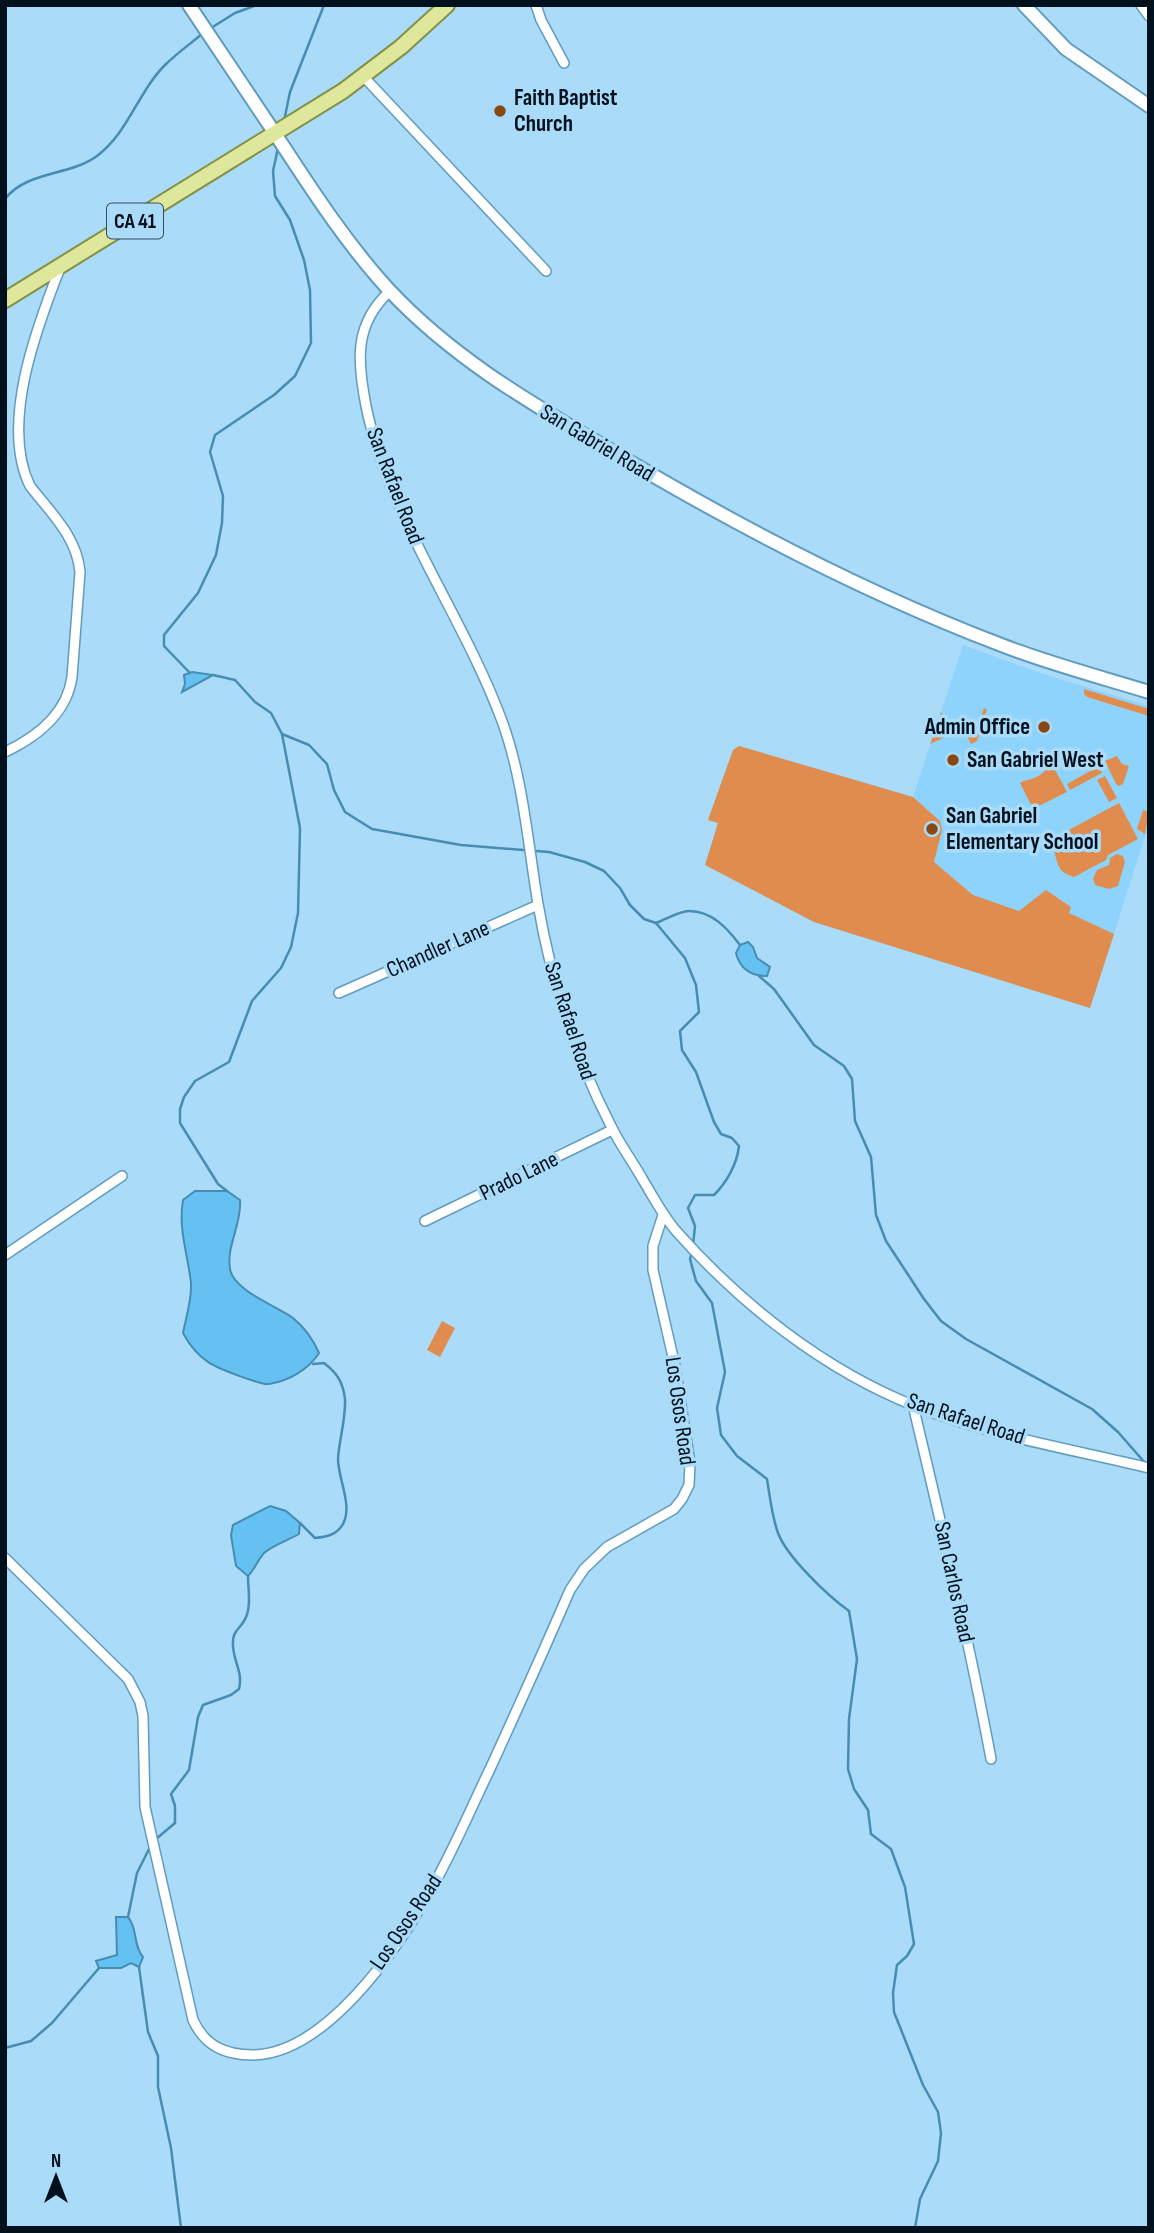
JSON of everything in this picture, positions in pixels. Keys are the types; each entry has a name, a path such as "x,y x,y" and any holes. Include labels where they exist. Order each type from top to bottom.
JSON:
{"main road":[{"name":"CA 41","path":"5,300 343,92 401,47 447,5"}],"street":[{"name":"San Gabriel Road","path":"190,5 353,247 390,290 434,333 501,385 723,517 855,582 960,628 1055,663 1149,692"},
{"path":"536,5 564,63"},
{"path":"1024,5 1066,49 1149,106"},
{"path":"1141,5 1149,16"},
{"path":"363,76 547,271"},
{"path":"5,752 35,735 52,719 66,699 72,677 79,557 68,534 22,474 15,454 11,423 14,387 19,368 60,268"},
{"name":"San Rafael Road","path":"390,290 373,310 361,338 362,378 376,448 399,506 486,683 503,724 516,772 538,905 558,988 593,1088 612,1130 663,1215 709,1266 765,1315 832,1363 913,1405 1000,1433 1149,1468"},
{"name":"Chandler Lane","path":"339,993 538,905"},
{"name":"Prado Lane","path":"425,1221 612,1130"},
{"path":"5,1255 122,1176"},
{"name":"Los Osos Road","path":"5,1558 128,1679 140,1702 144,1737 145,1807 193,2021 198,2030 213,2046 233,2054 272,2054 300,2043 321,2029 351,2001 396,1944 430,1892 518,1710 570,1590 579,1577 598,1555 615,1541 674,1508 687,1492 690,1463 685,1429 675,1366 653,1270 653,1246 663,1215"},
{"name":"San Carlos Road","path":"913,1405 975,1672 991,1759"}],"shaded area":[{"name":"San Gabriel Elementary School","path":"963,645 1043,674 1149,706 1149,824 1090,1008 814,922 705,865 718,823 708,820 733,750 739,746 913,797"},
{"path":"192,672 213,675 182,692 184,675"},
{"path":"1084,689 1149,709 1149,716 1087,697"},
{"path":"984,708 987,710 977,741 971,744 965,732 975,733"},
{"path":"941,712 952,734 930,744"},
{"path":"739,746 913,797 940,821 942,830 934,862 973,895 1019,911 1046,890 1071,907 1069,913 1114,934 1090,1008 814,922 705,865 718,823 708,820 733,750"},
{"path":"1117,756 1122,764 1129,766 1123,784 1119,786 1105,761"},
{"path":"1053,766 1067,792 1033,809 1020,783 1037,777"},
{"path":"1099,766 1102,773 1070,790 1067,784"},
{"path":"1105,776 1117,798 1109,802 1097,780"},
{"path":"1119,803 1138,839 1074,877 1065,873 1058,864 1054,850 1069,841 1065,832"},
{"path":"1143,810 1149,812 1145,834 1137,829"},
{"path":"1117,854 1123,856 1125,862 1118,886 1109,889 1095,885 1093,879 1097,870 1109,865 1110,858"},
{"path":"748,942 757,958 770,967 767,976 751,973 740,963 736,953 740,945"},
{"path":"195,1191 227,1191 240,1200 239,1218 229,1260 233,1277 247,1291 293,1318 317,1348 319,1353 315,1359 291,1377 267,1384 227,1371 202,1358 183,1333 191,1289 182,1211 183,1200"},
{"path":"442,1321 455,1328 440,1357 427,1350"},
{"path":"270,1506 286,1511 300,1523 299,1534 264,1553 248,1576 236,1566 231,1535 233,1525"},
{"path":"116,1917 128,1917 131,1922 143,1957 139,1967 131,1963 121,1968 99,1968 96,1961 117,1955"}],"waterway":[{"path":"211,28 235,13 257,5"},
{"path":"284,121 290,92 324,5"},
{"path":"5,199 24,183 86,162 108,147 156,76 169,61 202,34"},
{"path":"189,672 164,646 164,635 198,593 216,555 222,523 223,496 210,452 215,435 274,395 295,376 311,343 310,290 304,260 290,220 275,196 273,171 278,148"},
{"path":"213,675 235,680 255,702 271,713 282,734 300,828 298,913 291,947 281,968 252,1001 229,1062 195,1081 184,1097 180,1109 180,1123 218,1184 227,1191"},
{"path":"282,734 309,745 327,764 334,790 345,812 372,829 461,845 549,852 585,862 604,871 620,888 630,905 644,919 656,923 685,958 696,985 699,1012 680,1031 682,1050 696,1072 721,1134 732,1138 739,1146 734,1166 719,1190 714,1195 695,1195 688,1208 695,1226 693,1245"},
{"path":"656,923 681,912 705,914 718,922 740,945"},
{"path":"759,976 774,989 814,1045 844,1066 852,1079 855,1121 871,1157 876,1215 886,1241 941,1321 966,1339 1092,1409 1118,1432 1146,1464"},
{"path":"692,1252 690,1259 696,1281 712,1303 725,1372 717,1408 721,1435 737,1456 767,1479 776,1527 790,1553 830,1596 849,1611 857,1659 849,1719 848,1769 854,1789 868,1810 871,1834 891,1849 905,1887 914,1944 907,1956 897,1965 893,1993 894,2012 923,2085 938,2112 941,2133 938,2161 920,2199 915,2228"},
{"path":"300,1523 315,1538 334,1533 341,1528 346,1517 346,1500 338,1459 344,1414 343,1388 339,1378 329,1367 324,1363 313,1364"},
{"path":"156,1839 175,1823 175,1806 171,1794 189,1770 198,1717 203,1705 231,1695 239,1689 240,1677 233,1641 234,1634 248,1611 248,1576"},
{"path":"128,1917 137,1873 150,1847"},
{"path":"139,1967 148,2032 158,2056 158,2087 171,2148 181,2228"},
{"path":"5,2048 31,2041 52,2023 99,1968"}],"place":[{"name":"Faith Baptist Church","path":"500,111"},
{"name":"Admin Office","path":"1044,727"},
{"name":"San Gabriel West","path":"953,760"},
{"name":"San Gabriel Elementary School","path":"932,829"}]}
